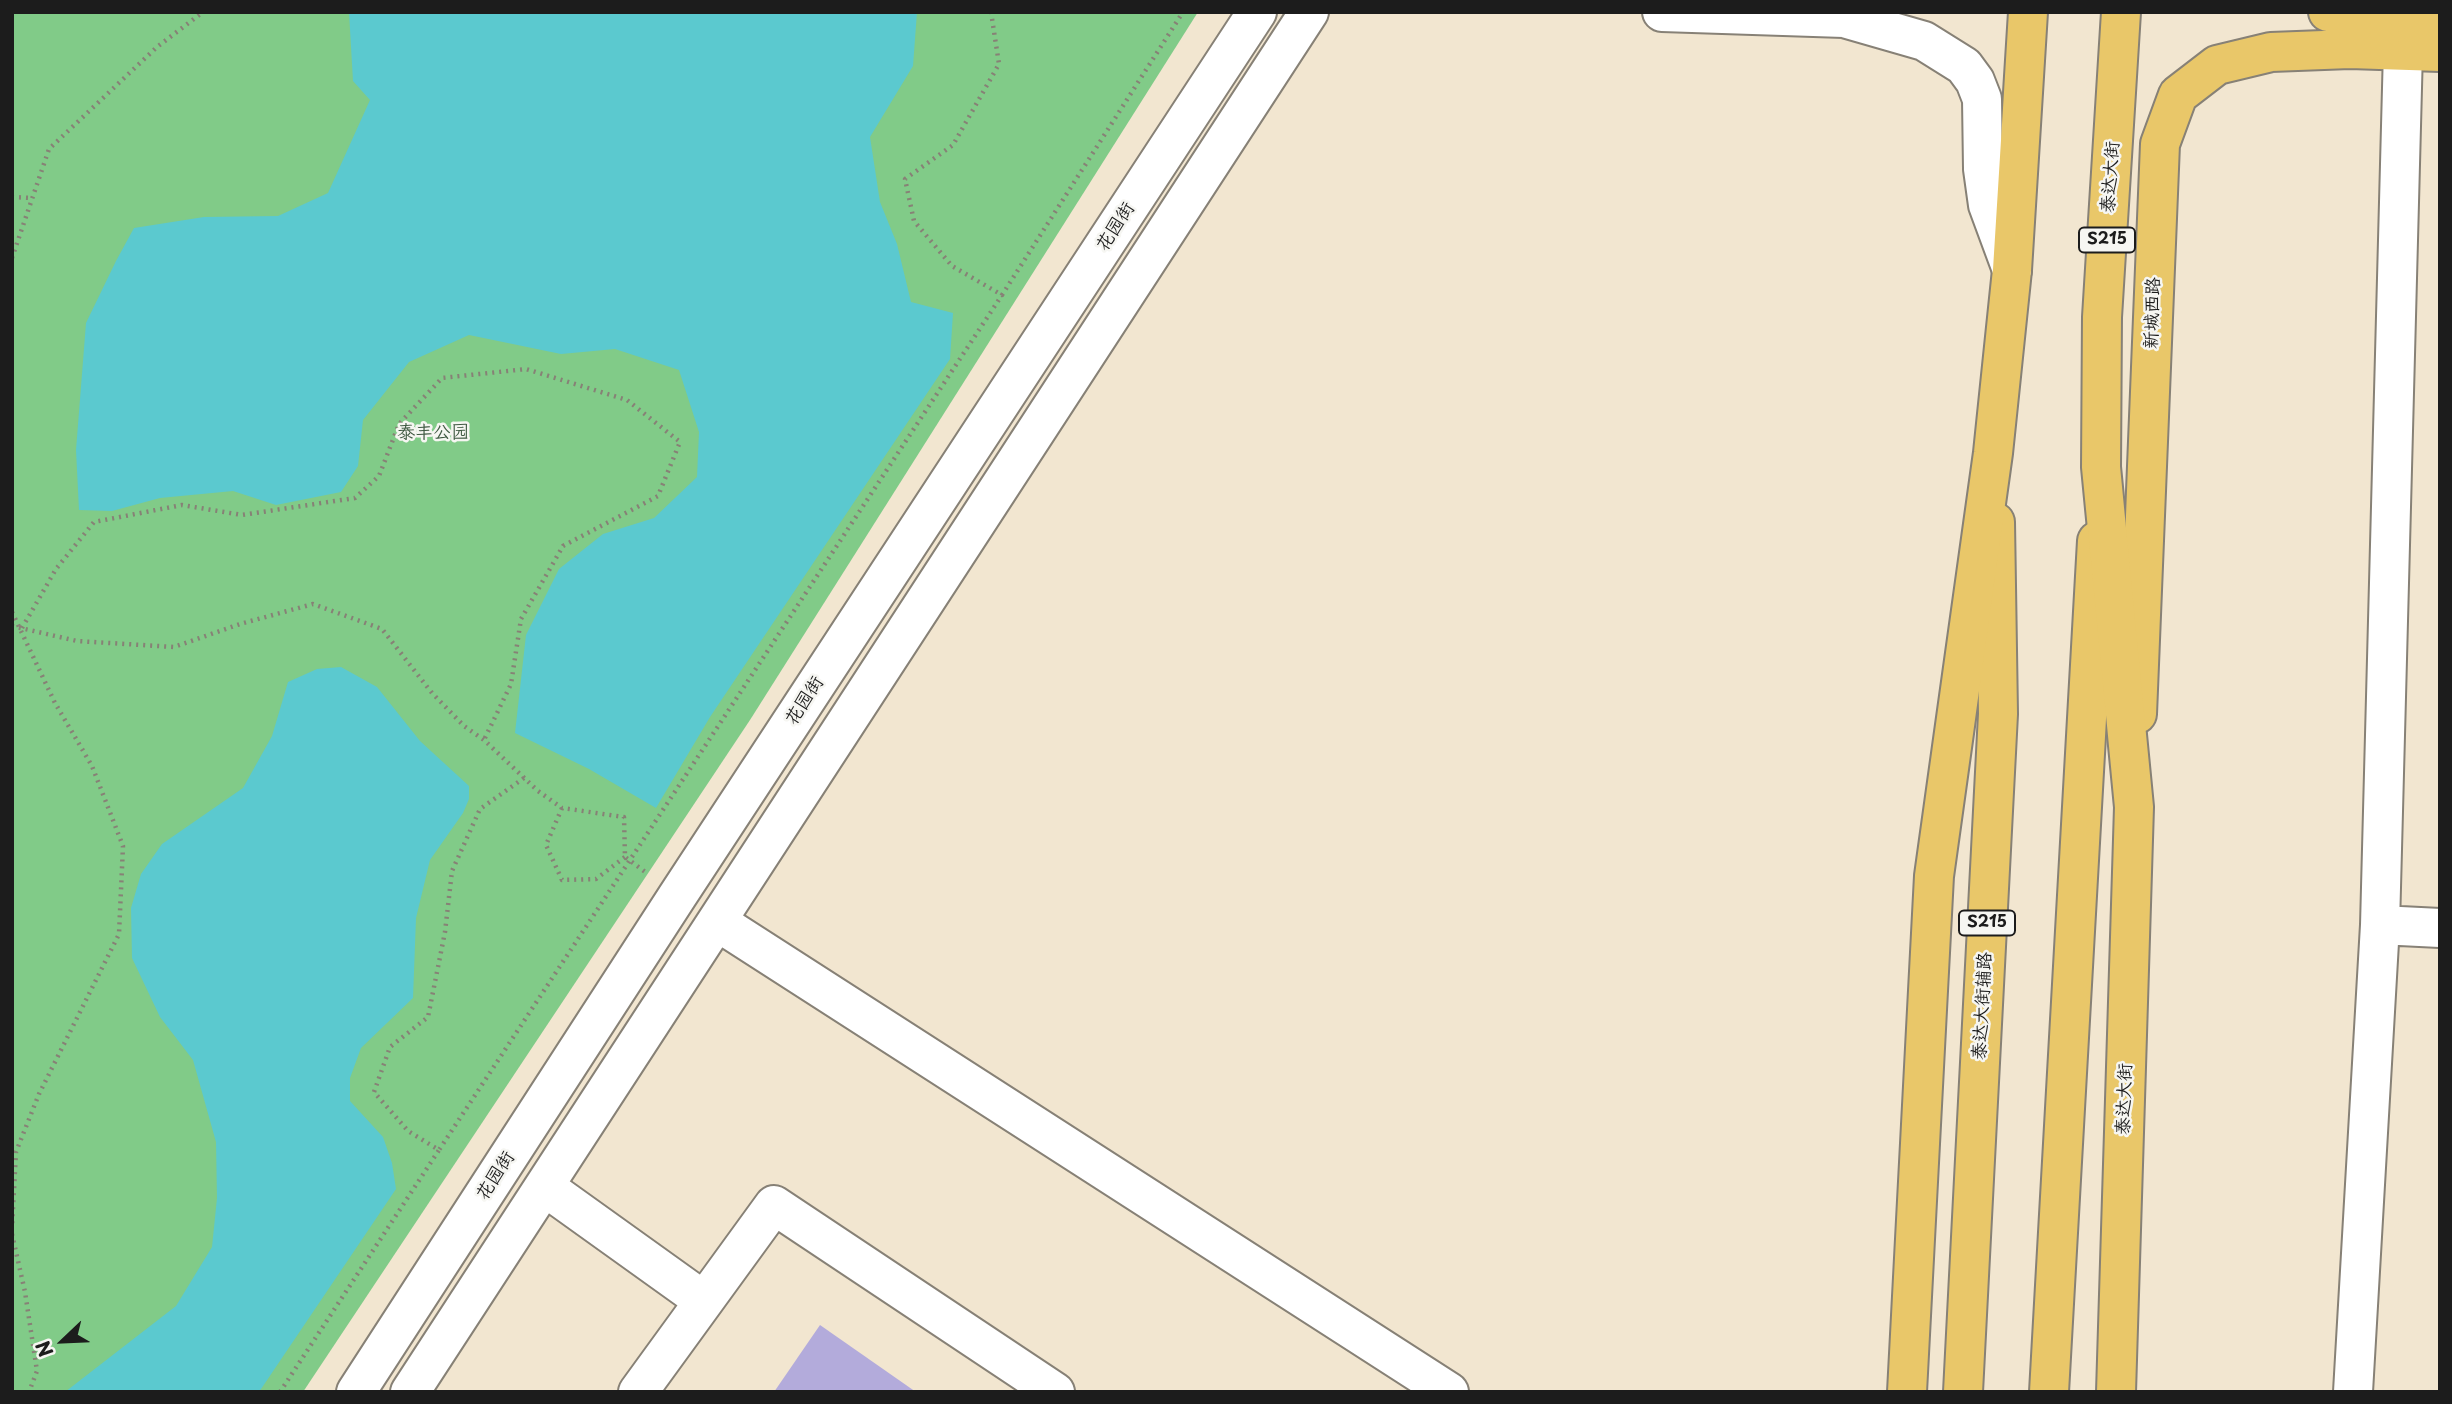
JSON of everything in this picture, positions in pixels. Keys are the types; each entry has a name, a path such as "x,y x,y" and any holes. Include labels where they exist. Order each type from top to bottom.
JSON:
{"main road":[{"name":"S215","path":"1993,453 2012,270 2028,12"},
{"name":"泰达大街","path":"2101,467 2102,317 2121,12"},
{"path":"2328,12 2440,22"},
{"name":"新城西路","path":"2134,807 2160,144 2178,95 2217,65 2271,52 2421,51"},
{"path":"1906,1392 1934,876 1993,453"},
{"name":"泰达大街辅路","path":"1963,1392 1998,713 1993,453"},
{"name":"S215","path":"2049,1392 2101,467"},
{"path":"2101,467 2134,807"},
{"name":"泰达大街","path":"2116,1392 2134,807"}],"street":[{"name":"花园街","path":"356,1392 1257,12"},
{"path":"410,1392 1309,12"},
{"path":"1662,12 1843,18 1924,41 1964,66 1975,81 1982,99 1988,205 2012,270"},
{"path":"2353,1392 2380,925 2421,51"},
{"path":"718,922 1449,1392"},
{"path":"2380,925 2440,928"},
{"path":"545,1187 704,1301"},
{"path":"638,1392 774,1205 1055,1392"}],"path":[{"path":"12,258 49,149 157,47 203,12"},
{"path":"991,12 999,64 953,145 905,179 914,221 951,266 1002,295"},
{"path":"280,1392 1002,295 1183,12"},
{"path":"12,197 32,198"},
{"path":"22,628 56,569 94,522 182,505 242,515 355,498 379,475 399,424 442,377 526,369 627,400 680,442 658,496 562,546 521,619 511,684 484,740"},
{"path":"12,626 77,641 174,647 240,624 313,604 382,629 432,693 464,726 562,808 624,817 625,857 678,895"},
{"path":"12,612 22,628 55,703 92,766 123,846 120,934 39,1094 16,1152 12,1228"},
{"path":"439,1150 408,1131 374,1092 390,1047 428,1017 445,932 452,871 480,809 524,778"},
{"path":"562,808 547,845 562,880 596,879 625,857"},
{"path":"12,1234 25,1292 37,1371 29,1392"}],"green space":[{"name":"泰丰公园","path":"12,12 1198,12 750,720 303,1392 12,1392"}],"water":[{"path":"349,12 917,12 913,66 870,137 880,202 897,244 911,302 953,313 950,359 710,717 656,808 589,769 515,733 526,635 559,569 603,534 654,518 697,477 699,432 679,370 615,349 561,354 469,335 409,362 363,420 358,466 341,492 276,505 233,491 160,498 112,511 79,510 76,450 86,323 116,261 134,228 204,217 278,216 328,193 370,100 353,81"},
{"path":"341,667 377,687 420,741 469,786 469,799 463,813 430,860 416,918 413,998 361,1048 350,1078 350,1101 383,1137 392,1163 396,1189 259,1392 65,1392 176,1306 212,1247 217,1198 216,1142 193,1060 160,1017 132,958 131,908 141,874 162,844 243,788 272,736 288,682 317,669"}],"building":[{"path":"820,1325 916,1392 774,1392"}]}
